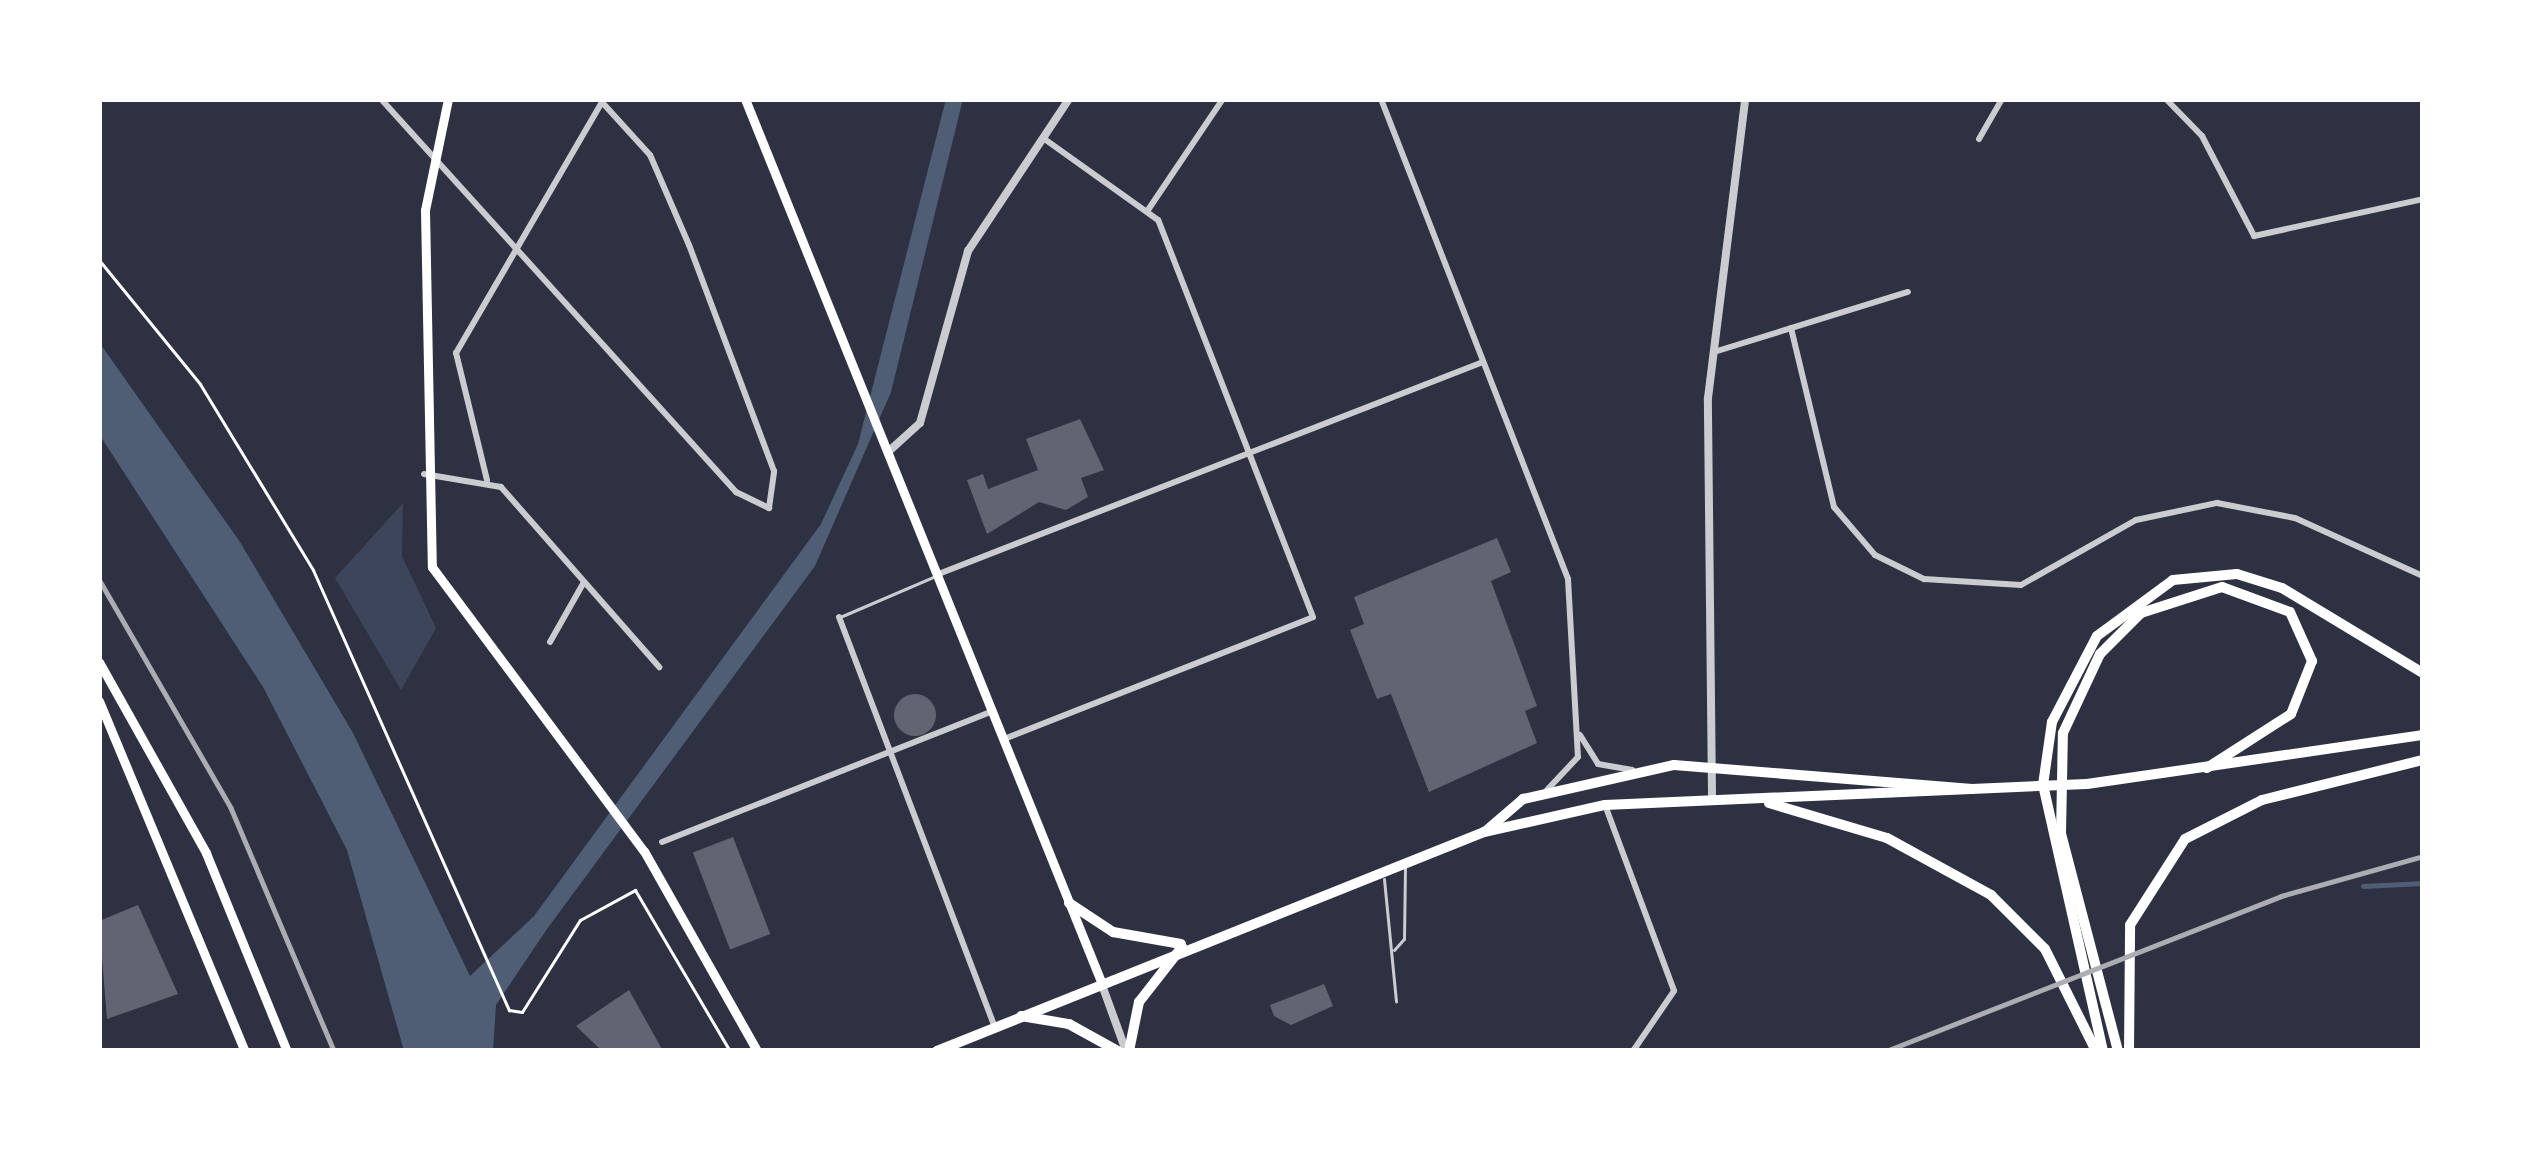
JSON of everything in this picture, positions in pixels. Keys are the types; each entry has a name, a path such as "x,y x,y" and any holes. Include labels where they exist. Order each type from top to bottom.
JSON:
{"main road":[{"path":"448,99 429,154 424,474 428,551 444,593 627,827 758,1051"},
{"path":"745,99 1100,980"},
{"path":"2118,1051 2055,834 2059,723 2116,616 2196,574 2271,583 2423,673"},
{"path":"2059,723 2100,653 2141,613 2196,589 2252,592 2297,620 2310,682 2291,714 2204,770"},
{"path":"99,662 197,835 287,1051"},
{"path":"99,701 245,1051"},
{"path":"937,1051 1184,944 1484,832 1605,805 1712,795 1748,798 1972,789 2204,770 2423,735"},
{"path":"2129,1051 2123,972 2143,894 2185,839 2221,817 2423,760"},
{"path":"1484,832 1545,792 1636,770 1714,770 1972,789"},
{"path":"1748,798 1905,846 1991,895 2034,935 2099,1051"},
{"path":"1069,903 1113,932 1184,944"},
{"path":"2074,911 2099,1051"},
{"path":"1018,1015 1069,1024 1124,1051 1138,1002 1184,944"}],"street":[{"path":"381,99 515,250 736,492 769,508 774,471 682,227 640,140 603,101 515,250 454,363 487,480 659,667"},
{"path":"888,452 920,423 968,251 1069,99"},
{"path":"1148,210 1222,99"},
{"path":"1381,99 1568,579 1576,761 1545,792"},
{"path":"1712,795 1711,353 1745,99"},
{"path":"1979,139 2002,99"},
{"path":"2166,99 2202,136 2254,236 2423,199"},
{"path":"1004,739 1312,617 1148,210 1042,138"},
{"path":"1711,353 1908,292"},
{"path":"1791,328 1821,482 1854,536 1897,568 1969,590 2008,589 2173,507 2276,512 2423,576"},
{"path":"936,575 1484,362"},
{"path":"424,474 487,480"},
{"path":"550,642 584,582"},
{"path":"839,617 886,753 994,1026"},
{"path":"662,842 993,711"},
{"path":"1577,722 1592,760 1636,770"},
{"path":"1605,805 1673,999 1633,1051"},
{"path":"1100,980 1124,1051"}],"lane":[{"path":"839,617 936,575"},
{"path":"1393,952 1404,939 1405,862"},
{"path":"1384,869 1396,1001"}],"path":[{"path":"99,260 200,384 313,570 489,954 508,1010 522,1012 580,920 635,890 730,1051"}],"shaded area":[{"path":"946,99 963,99 891,392 815,566 496,1005 493,1051 404,1051 347,850 263,687 99,434 99,342 240,542 353,733 470,976 534,916 821,524 858,444"},
{"path":"403,503 402,556 436,628 401,690 335,578"}],"building":[{"path":"1080,419 1104,470 1081,478 1088,497 1066,510 1039,502 987,534 967,480 983,474 988,489 1038,470 1026,439"},
{"path":"1497,538 1511,572 1491,581 1537,706 1525,711 1537,743 1429,792 1391,694 1377,699 1350,630 1364,624 1354,597"},
{"path":"915,694 930,700 936,715 930,730 915,736 900,730 894,715 900,700"},
{"path":"733,837 770,934 730,950 693,852"},
{"path":"138,905 178,994 107,1019 99,921"},
{"path":"1324,984 1333,1006 1291,1025 1274,1016 1270,1005"},
{"path":"629,990 663,1051 602,1051 576,1026"}],"waterway":[{"path":"2363,886 2423,883"}],"railway":[{"path":"99,579 231,808 334,1051"},
{"path":"1886,1051 2281,896 2423,856"}]}
